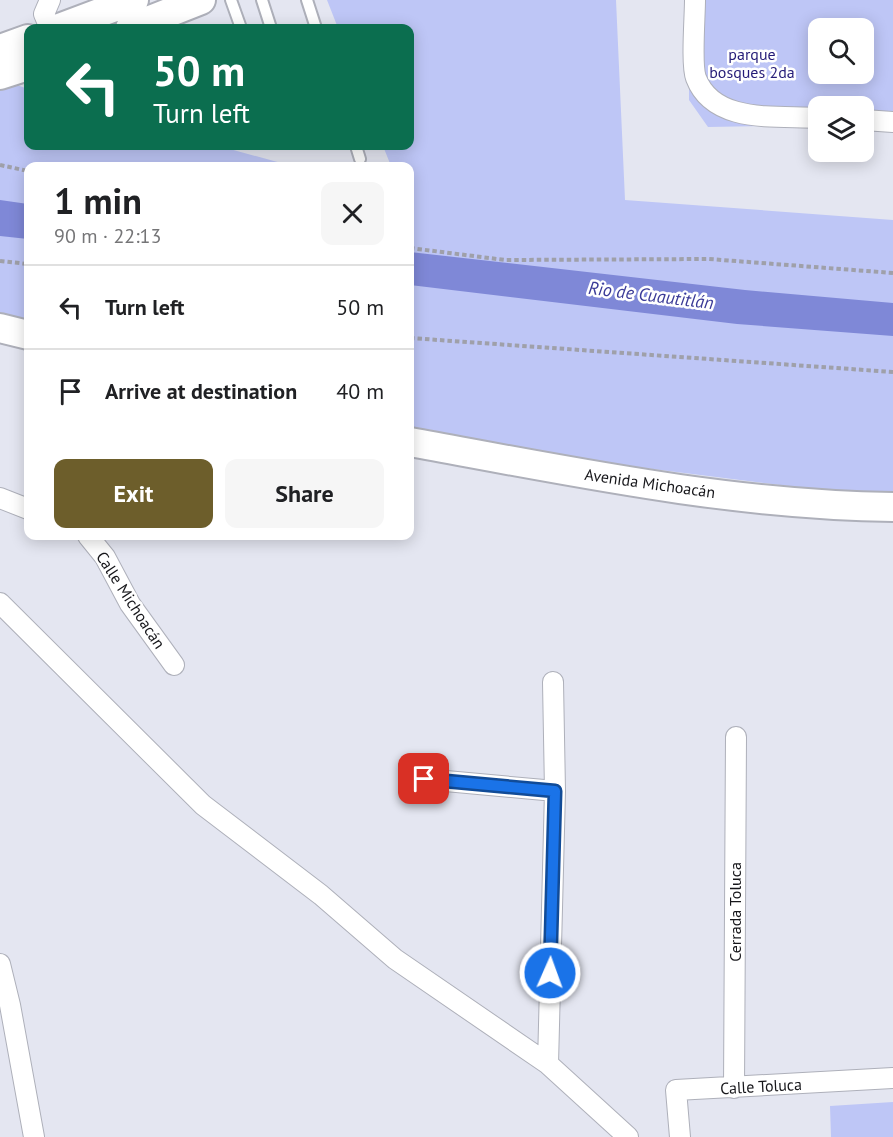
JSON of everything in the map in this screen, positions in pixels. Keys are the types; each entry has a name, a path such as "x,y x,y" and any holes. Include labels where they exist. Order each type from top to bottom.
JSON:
{"street":[{"path":"48,24 44,14 50,0"},
{"path":"96,24 141,19 201,0"},
{"path":"694,0 695,77 709,99 732,112 808,117"},
{"path":"0,49 24,40"},
{"path":"874,121 893,122"},
{"path":"0,328 24,334"},
{"name":"Avenida Michoacán","path":"414,443 663,488 850,506 893,507"},
{"path":"0,498 24,507"},
{"name":"Calle Michoacán","path":"91,540 105,556 130,604 174,665"},
{"path":"0,603 203,805 321,895 395,958 548,1064 628,1137"},
{"path":"548,1064 555,791 553,682"},
{"name":"Cerrada Toluca","path":"734,1088 736,737"},
{"path":"424,779 555,791"},
{"path":"0,964 10,1005 34,1137"},
{"name":"Calle Toluca","path":"680,1137 676,1090 893,1078"}],"lane":[{"path":"231,0 240,24"},
{"path":"262,0 271,24"},
{"path":"307,0 315,24"},
{"path":"357,150 360,159"}],"path":[{"path":"0,165 24,170"},
{"path":"414,249 505,260 709,259 893,273"},
{"path":"0,261 24,264"},
{"path":"414,338 893,372"}],"green space":[{"path":"327,0 616,0 625,200 893,220 893,493 844,493 597,462 414,430 414,162 389,162 385,150 414,150 414,24 336,24"},
{"name":"parque bosques 2da","path":"684,0 893,0 893,123 874,124 874,96 808,96 808,125 708,127 689,100 689,38"},
{"path":"14,84 24,88 24,150 234,150 277,162 24,162 24,324 0,315 0,88"},
{"path":"893,1102 893,1137 831,1137 830,1106"}],"water":[{"path":"0,200 24,203 24,239 0,236"},
{"name":"Rio de Cuautitlán","path":"414,252 745,290 893,303 893,336 737,324 414,285"}],"route":[{"path":"424,779 555,791 550,973"}]}
